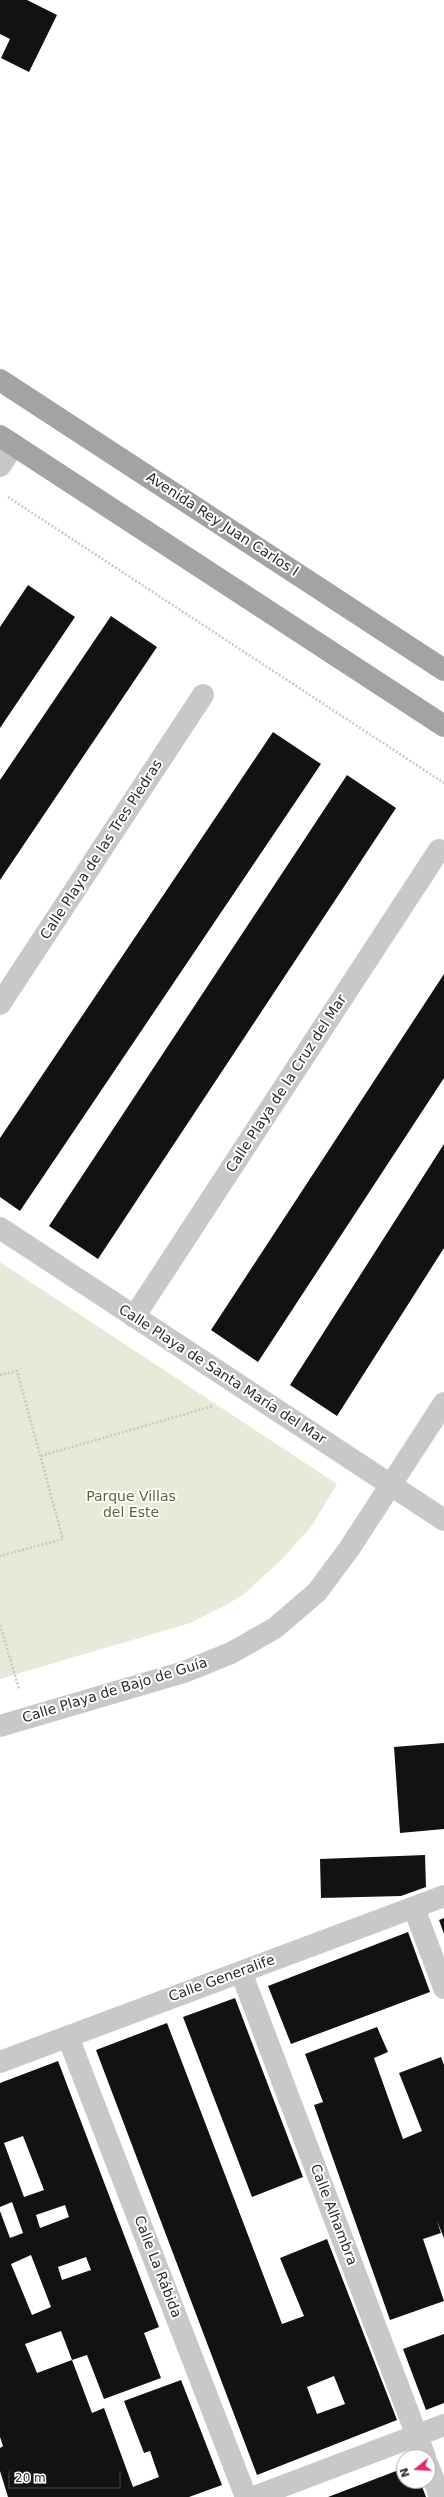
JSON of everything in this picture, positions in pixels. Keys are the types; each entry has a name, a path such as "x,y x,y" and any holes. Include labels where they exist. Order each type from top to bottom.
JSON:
{"main road":[{"name":"Avenida Rey Juan Carlos I","path":"0,380 444,670"},
{"path":"7,440 444,726"}],"street":[{"path":"0,466 7,440"},
{"name":"Calle Playa de las Tres Piedras","path":"0,1004 203,695"},
{"name":"Calle Playa de la Cruz del Mar","path":"134,1317 439,850"},
{"name":"Calle Playa de Santa María del Mar","path":"0,1228 444,1520"},
{"name":"Calle Playa de Bajo de Guía","path":"0,1726 184,1672 231,1653 275,1628 317,1592 349,1549 444,1403"},
{"name":"Calle Generalife","path":"0,2062 444,1896"},
{"path":"414,1908 444,1988"},
{"name":"Calle Alhambra","path":"241,1972 422,2449"},
{"name":"Calle La Rábida","path":"68,2037 246,2497"},
{"path":"254,2497 444,2425"},
{"path":"436,2486 440,2497"}],"path":[{"path":"5,495 444,783"},
{"path":"0,1375 17,1371 63,1539 0,1556"},
{"path":"41,1456 253,1395"},
{"path":"0,1625 28,1718"}],"green space":[{"name":"Parque Villas del Este","path":"0,1262 337,1484 311,1527 281,1560 244,1594 226,1605 190,1623 0,1679"}],"building":[{"path":"0,0 27,0 57,15 29,72 1,58 10,39 0,34"},
{"path":"28,585 75,617 0,728 0,627"},
{"path":"111,616 157,647 0,880 0,780"},
{"path":"273,732 321,764 20,1211 0,1197 0,1138"},
{"path":"347,775 396,808 98,1259 49,1226"},
{"path":"444,974 444,1078 258,1362 211,1330"},
{"path":"444,1144 444,1248 337,1416 290,1385"},
{"path":"444,1743 444,1829 400,1833 394,1747"},
{"path":"425,1855 426,1887 401,1896 321,1898 320,1859"},
{"path":"444,1918 444,1934 439,1920"},
{"path":"408,1932 430,1992 291,2044 268,1986"},
{"path":"235,1998 303,2177 252,2197 183,2017"},
{"path":"167,2023 282,2324 304,2316 280,2258 327,2239 397,2420 257,2475 96,2050","holes":["334,2376 345,2404 317,2414 307,2387"]},
{"path":"377,2027 388,2052 374,2058 403,2139 422,2131 399,2073 441,2057 444,2065 444,2238 437,2221 441,2233 423,2239 444,2301 390,2320 314,2105 323,2102 305,2054"},
{"path":"58,2061 159,2327 144,2333 161,2378 104,2399 87,2355 72,2360 92,2413 104,2408 133,2487 159,2477 150,2451 144,2453 124,2401 181,2380 222,2485 189,2497 8,2497 0,2471 0,2448 3,2446 0,2437 0,2211 10,2238 23,2233 12,2202 0,2207 0,2083","holes":["23,2136 44,2190 24,2197 4,2143","65,2205 69,2217 40,2228 36,2215","31,2255 51,2307 32,2315 11,2264","86,2257 91,2270 62,2280 58,2267","61,2331 72,2360 37,2373 25,2344"]},
{"path":"444,2334 444,2403 426,2410 403,2349"},
{"path":"396,2471 396,2489 423,2489 426,2497 328,2497"}]}
